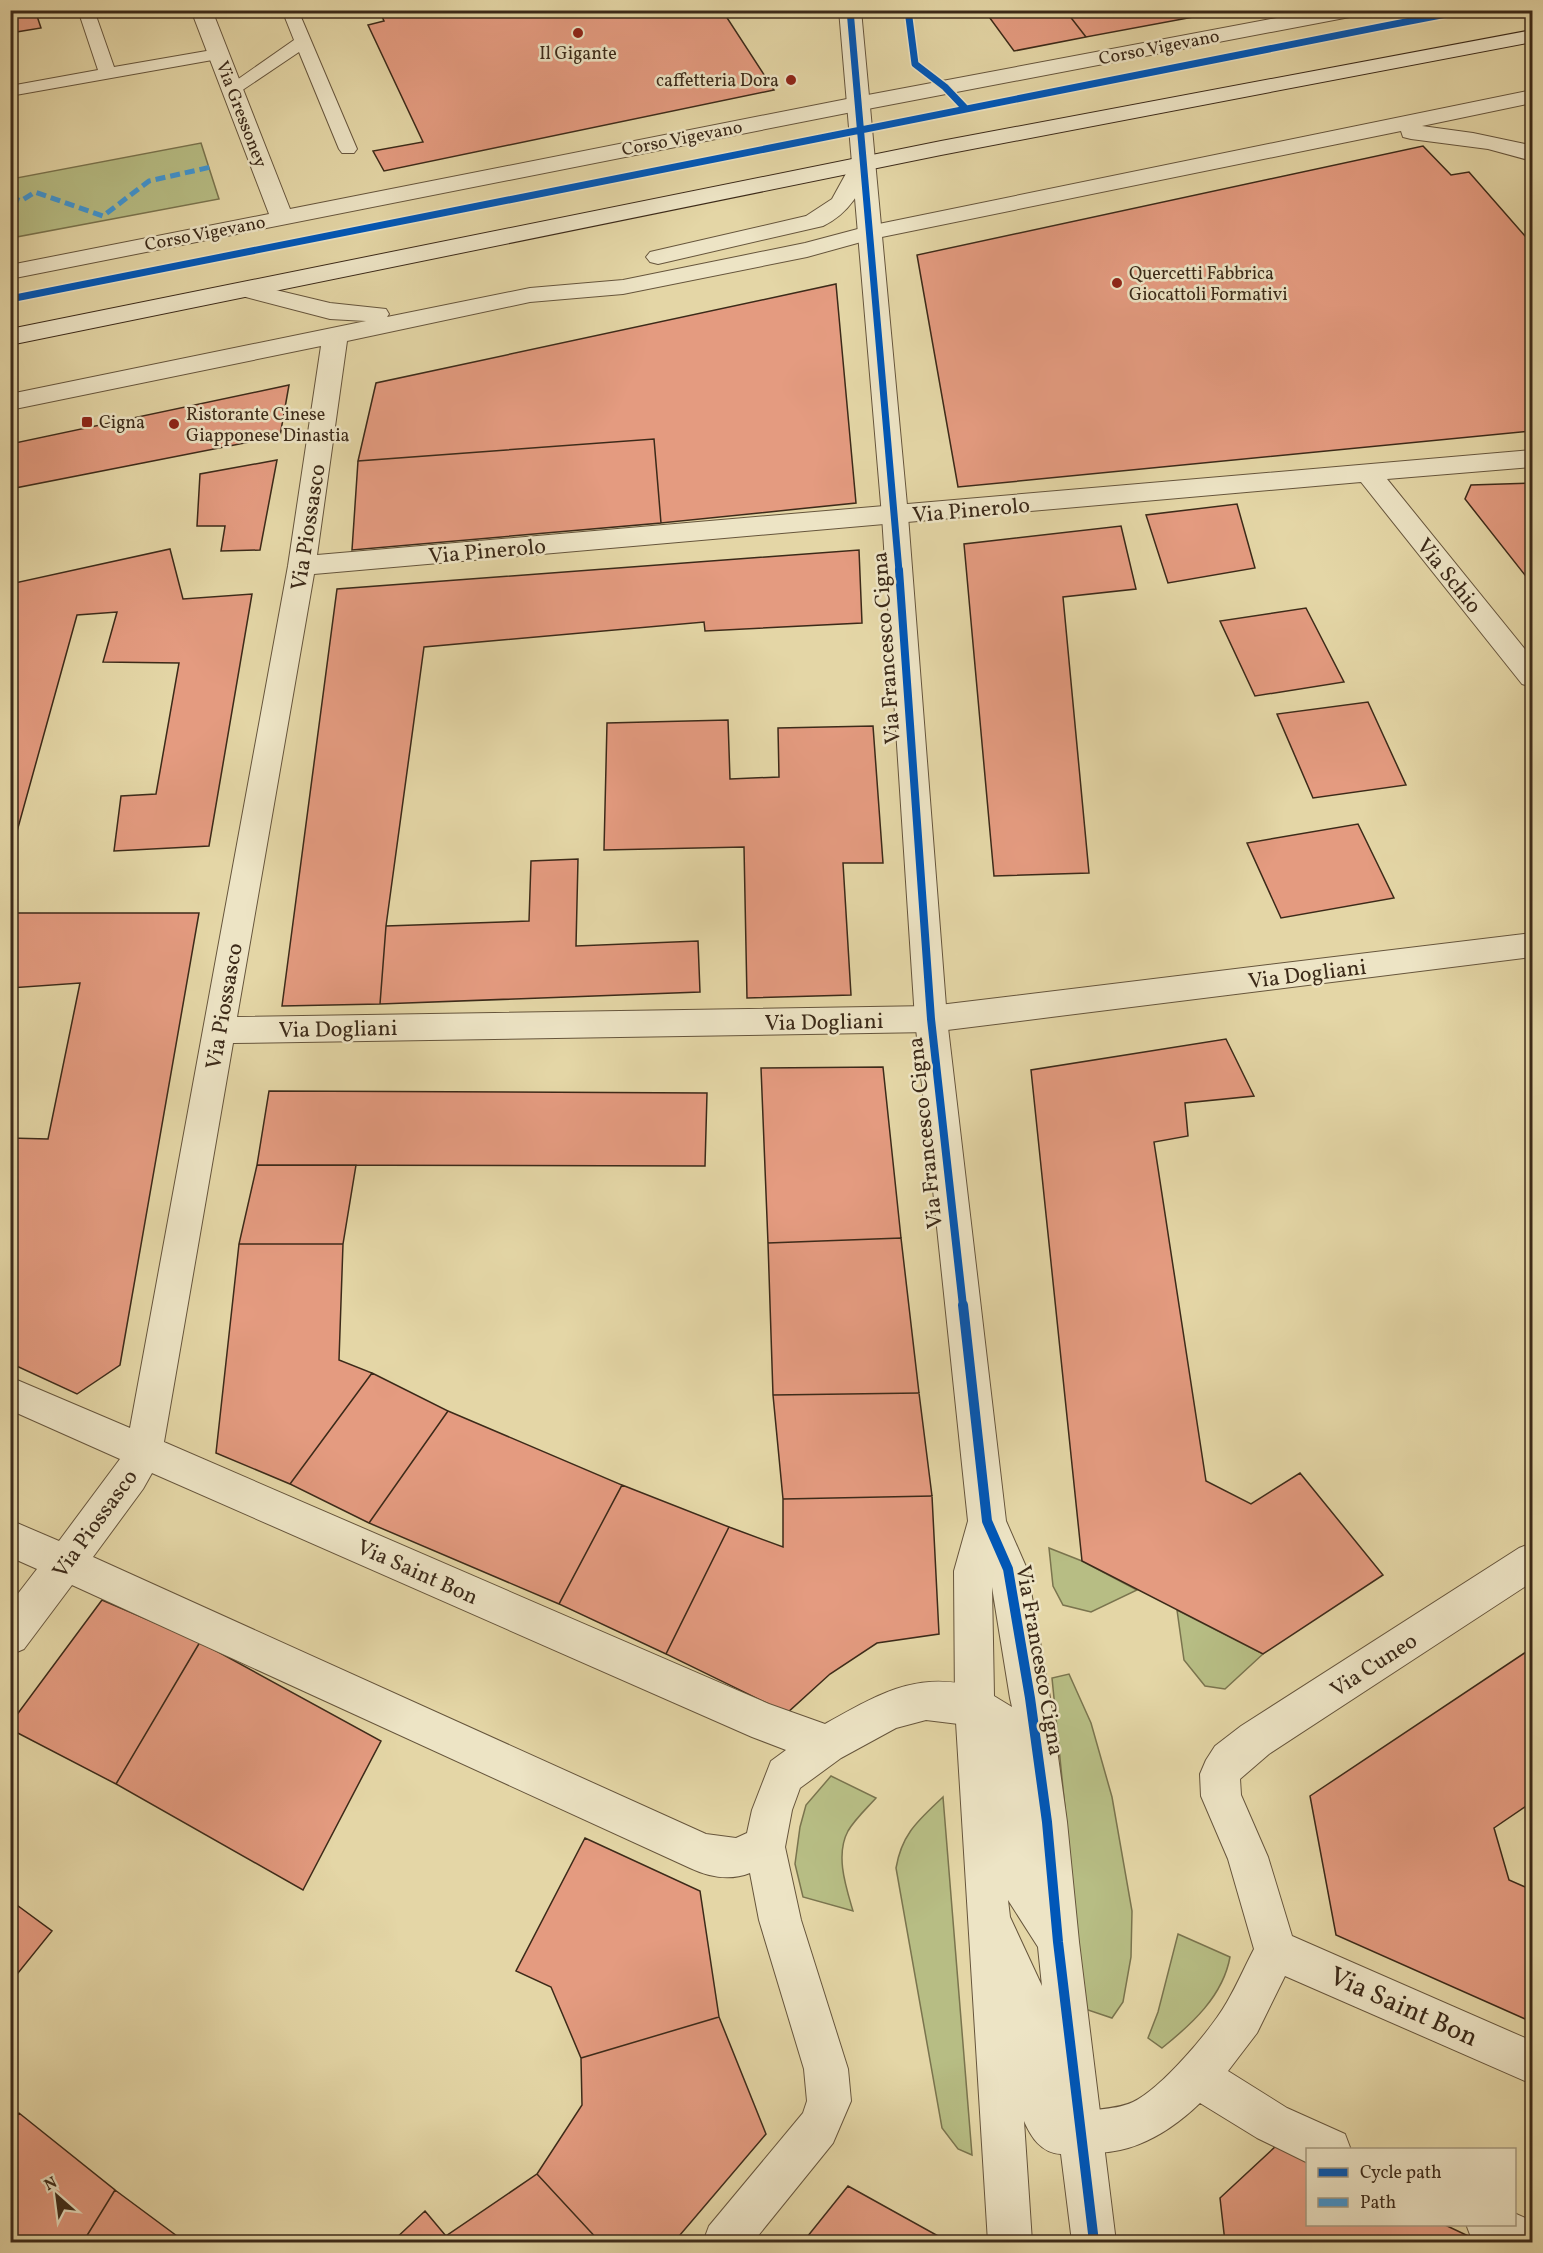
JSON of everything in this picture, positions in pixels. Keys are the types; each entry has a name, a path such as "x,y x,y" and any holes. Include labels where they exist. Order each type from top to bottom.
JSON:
{"street":[{"name":"Via Gressoney","path":"201,10 282,218"},
{"name":"Via Francesco Cigna","path":"850,10 895,516 931,1019 987,1521 1008,1569 1016,1611 1047,1822 1058,1942 1094,2242"},
{"name":"Corso Vigevano","path":"10,272 857,104 1355,10"},
{"path":"10,337 862,164 1533,36"},
{"path":"10,402 530,295 623,287 807,249 869,233 1533,97"},
{"path":"1374,129 1466,137 1498,143 1533,154"},
{"path":"530,295 626,263 820,220 839,207 862,164"},
{"path":"247,290 330,311 436,313"},
{"name":"Via Piossasco","path":"10,1636 137,1464 219,1029 302,566 335,335"},
{"name":"Via Pinerolo","path":"302,566 895,516 1533,458"},
{"name":"Via Schio","path":"1368,473 1533,677"},
{"name":"Via Dogliani","path":"219,1029 931,1019 1533,945"},
{"name":"Via Saint Bon","path":"10,1393 137,1464 766,1723 827,1744"},
{"name":"Via Francesco Cigna","path":"987,1521 973,1571 975,1706 1010,2242"},
{"path":"10,1538 75,1550 704,1854 736,1858 765,1847"},
{"name":"Via Cuneo","path":"1275,1950 1248,1857 1221,1796 1220,1774 1229,1760 1255,1740 1533,1561"},
{"path":"725,2242 818,2128 829,2102 826,2069 780,1920 765,1847 772,1810 785,1775 827,1744 889,1710 926,1700 975,1706 1000,1722 1008,1732 1022,1884 1058,1942"},
{"path":"988,1912 1029,2005 1039,2104 1046,2120 1057,2132 1102,2132 1144,2121 1172,2100 1197,2076 1242,2018 1275,1950"},
{"name":"Via Saint Bon","path":"1275,1950 1533,2063"},
{"path":"1197,2076 1272,2123 1325,2148"},
{"path":"1492,2226 1527,2242"}],"lane":[{"path":"86,10 108,74"},
{"path":"290,10 348,149"},
{"path":"232,89 303,42"},
{"path":"10,91 218,54"}],"green space":[{"path":"201,143 219,199 11,238 11,179"},
{"path":"1049,1548 1082,1561 1137,1590 1091,1612 1063,1605 1053,1586"},
{"path":"1177,1610 1263,1654 1225,1689 1205,1686 1184,1660"},
{"path":"1069,1674 1091,1723 1112,1797 1132,1911 1131,1957 1123,2002 1112,2018 1085,2009 1052,1678"},
{"path":"831,1776 876,1798 854,1822 844,1840 843,1871 853,1911 803,1897 795,1864 800,1827 806,1805"},
{"path":"943,1797 972,2155 958,2149 942,2128 896,1868 902,1845 907,1836 919,1820"},
{"path":"1178,1934 1230,1957 1221,1984 1205,2008 1162,2048 1148,2038 1158,2012"}],"building":[{"path":"10,10 35,10 41,28 10,33"},
{"path":"379,10 722,10 774,90 384,171 373,151 423,142 368,25 384,21"},
{"path":"379,10 722,10 774,90 384,171 373,151 423,142 368,25 384,21"},
{"path":"984,10 1065,10 1086,37 1014,51"},
{"path":"1065,10 1231,10 1086,37"},
{"path":"1423,146 1451,175 1469,172 1532,244 1532,431 958,487 917,255"},
{"path":"836,284 856,503 661,523 654,439 358,461 376,383"},
{"path":"289,385 280,436 10,489 10,444"},
{"path":"654,439 661,523 352,550 358,461"},
{"path":"277,460 260,550 221,551 225,526 197,526 200,474"},
{"path":"1532,483 1532,584 1465,499 1471,485"},
{"path":"1237,504 1255,568 1168,583 1146,515"},
{"path":"1121,526 1136,589 1063,597 1089,873 994,876 964,544"},
{"path":"170,549 183,599 252,594 209,846 114,851 121,796 156,794 179,663 103,662 117,612 77,615 16,835 10,835 10,584"},
{"path":"859,550 862,623 705,631 704,622 424,647 386,926 380,1004 282,1006 337,589"},
{"path":"1306,608 1344,682 1255,696 1220,621"},
{"path":"1368,702 1406,785 1313,798 1277,714"},
{"path":"728,720 730,779 779,777 778,728 873,726 883,863 843,863 851,995 747,998 744,847 604,850 607,723"},
{"path":"1358,824 1394,898 1281,918 1247,843"},
{"path":"578,859 576,946 698,941 700,992 380,1004 386,926 529,921 531,861"},
{"path":"10,913 199,913 120,1365 77,1394 10,1363 10,1138 48,1139 80,983 10,988"},
{"path":"1226,1039 1254,1096 1185,1103 1188,1136 1154,1142 1206,1481 1251,1504 1300,1473 1383,1575 1263,1654 1082,1561 1031,1070"},
{"path":"883,1067 901,1238 768,1243 761,1068"},
{"path":"269,1091 707,1093 705,1166 257,1165"},
{"path":"257,1165 356,1165 343,1244 239,1244"},
{"path":"901,1238 919,1393 773,1395 768,1243"},
{"path":"239,1244 343,1244 339,1360 372,1373 290,1484 216,1453"},
{"path":"372,1373 448,1411 369,1523 290,1484"},
{"path":"919,1393 932,1496 783,1499 773,1395"},
{"path":"448,1411 622,1485 559,1604 369,1523"},
{"path":"622,1485 729,1527 666,1654 559,1604"},
{"path":"932,1496 939,1634 877,1643 830,1674 787,1713 666,1654 729,1527 783,1547 783,1499"},
{"path":"102,1600 200,1642 116,1784 10,1729 10,1724"},
{"path":"200,1642 381,1741 303,1890 116,1784"},
{"path":"1532,1648 1532,1802 1494,1828 1509,1880 1532,1890 1532,2022 1336,1935 1310,1796"},
{"path":"585,1838 700,1891 719,2017 581,2058 551,1987 516,1971"},
{"path":"10,1900 52,1931 10,1983"},
{"path":"719,2017 766,2134 674,2242 600,2242 537,2174 582,2105 581,2058"},
{"path":"19,2113 115,2190 83,2242 10,2242 10,2125"},
{"path":"1276,2146 1306,2160 1306,2226 1447,2226 1481,2242 1225,2242 1220,2198"},
{"path":"537,2174 600,2242 451,2242 446,2236"},
{"path":"848,2186 949,2242 803,2242"},
{"path":"115,2190 185,2242 83,2242"},
{"path":"425,2211 451,2242 392,2242"}],"marked path":[{"path":"10,197 21,201 35,192 103,216 149,181 211,167"}],"cycle path":[{"path":"850,10 895,516 931,1019 987,1521 1008,1569 1030,1698 1047,1822 1058,1942 1094,2242"},
{"path":"908,10 915,64 945,87 964,107"},
{"path":"10,299 786,145 964,107 1467,10"}],"place":[{"name":"Il Gigante","path":"578,33"},
{"name":"caffetteria Dora","path":"791,80"},
{"name":"Quercetti Fabbrica Giocattoli Formativi","path":"1117,283"},
{"name":"Cigna","path":"87,422"},
{"name":"Ristorante Cinese Giapponese Dinastia","path":"174,424"}]}
